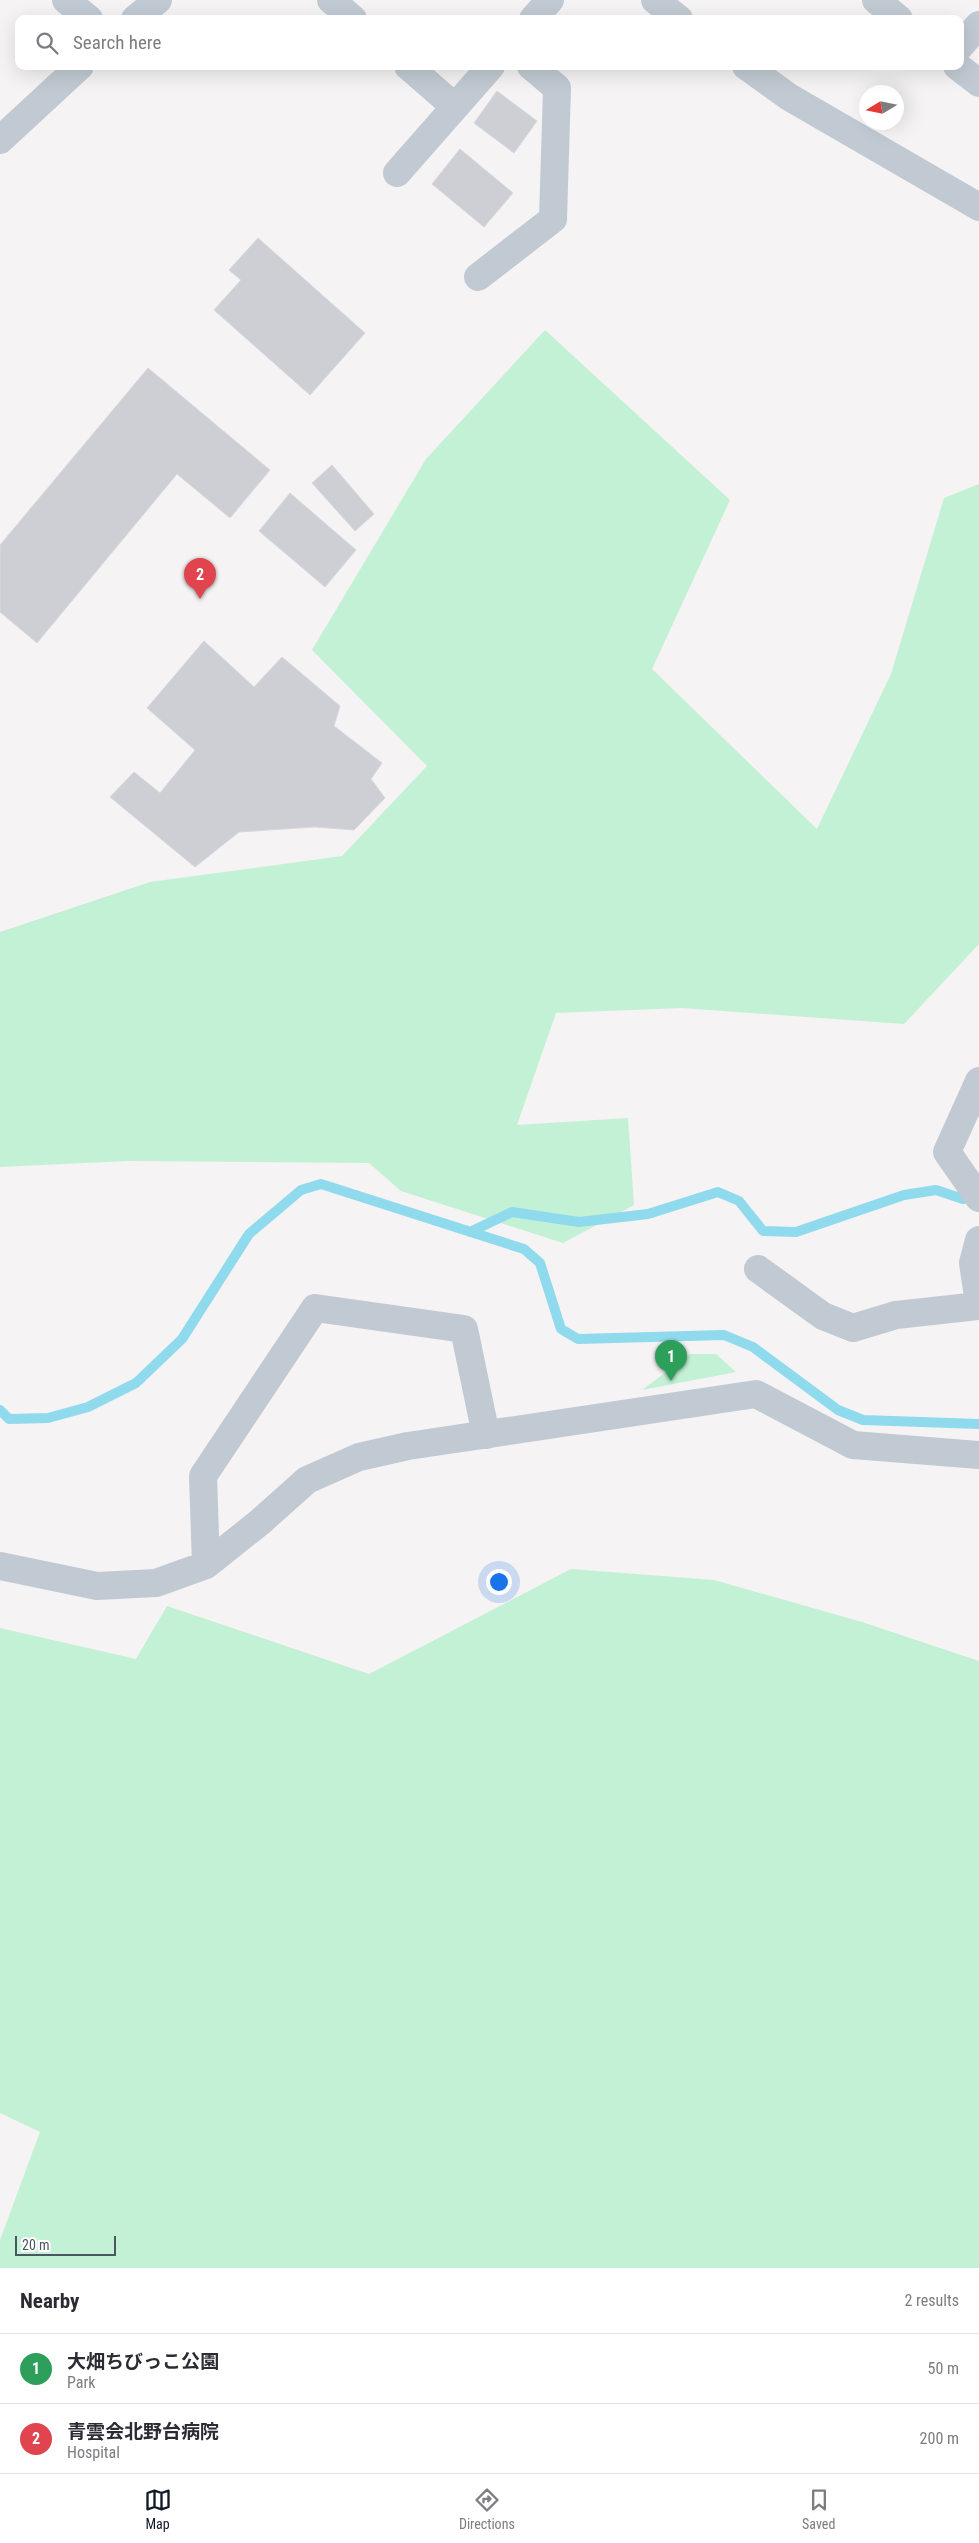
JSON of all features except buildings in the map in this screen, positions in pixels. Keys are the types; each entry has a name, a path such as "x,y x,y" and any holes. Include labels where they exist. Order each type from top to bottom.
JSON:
{"street":[{"path":"66,0 84,15"},
{"path":"140,15 158,0"},
{"path":"331,0 348,15"},
{"path":"537,15 550,0"},
{"path":"655,0 673,15"},
{"path":"876,0 894,15"},
{"path":"964,42 979,25"},
{"path":"0,140 76,70"},
{"path":"413,70 455,107"},
{"path":"397,173 487,70"},
{"path":"478,277 552,219 557,88 536,70"},
{"path":"752,70 789,97 979,207"},
{"path":"962,70 979,83"},
{"path":"979,1081 946,1152 979,1198"},
{"path":"758,1269 823,1316 853,1328 896,1315 979,1305 973,1262 979,1240"},
{"path":"206,1565 203,1476 315,1308 464,1329 486,1435"},
{"path":"0,1566 97,1586 156,1583 206,1565 260,1522 307,1480 359,1457 408,1446 756,1394 854,1446 979,1455"}],"green space":[{"path":"545,330 730,500 652,669 817,829 891,674 944,498 979,484 979,944 904,1024 682,1008 556,1013 517,1125 628,1118 634,1205 563,1243 401,1191 369,1163 127,1161 0,1167 0,932 150,882 342,856 427,766 312,650 426,459"},
{"path":"690,1354 716,1354 736,1372 642,1390"},
{"path":"571,1569 714,1580 862,1622 979,1661 979,2268 0,2268 0,2240 40,2132 0,2113 0,1628 136,1659 167,1606 369,1674"}],"waterway":[{"path":"0,1410 9,1419 48,1418 88,1407 136,1383 182,1339 249,1234 301,1190 321,1184 524,1249 540,1263 561,1329 578,1339 724,1335 753,1347 838,1410 863,1420 979,1424"},
{"path":"470,1232 512,1212 579,1222 648,1214 718,1192 739,1201 763,1231 796,1232 904,1195 936,1190 963,1199 976,1194"}],"place":[{"name":"青雲会北野台病院","path":"200,599"},
{"name":"大畑ちびっこ公園","path":"671,1381"}]}
